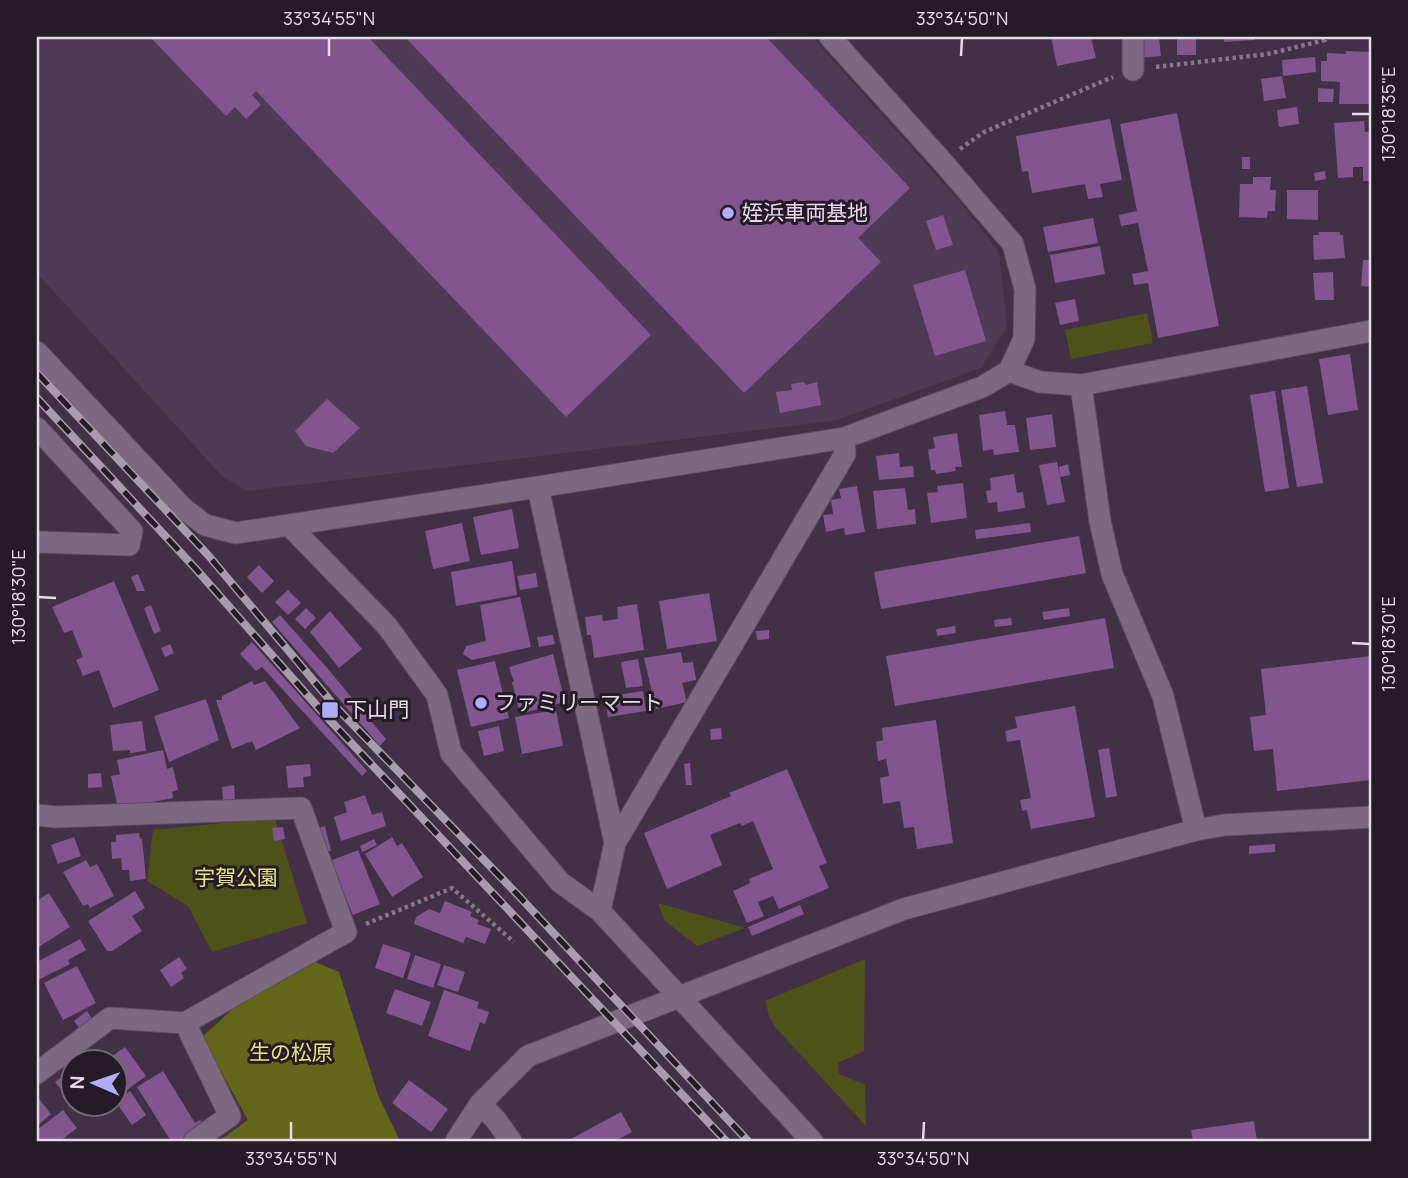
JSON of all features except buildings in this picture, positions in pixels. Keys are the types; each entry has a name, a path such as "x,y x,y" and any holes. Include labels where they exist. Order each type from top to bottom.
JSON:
{"street":[{"path":"37,352 183,508 205,525 236,533 844,438 982,387 1009,371 1024,340 1025,289 1013,244 830,37"},
{"path":"1133,37 1133,69"},
{"path":"1009,371 1040,382 1081,385 1371,331"},
{"path":"1081,385 1100,521 1112,574 1163,696 1196,831"},
{"path":"37,428 132,531 130,545 37,542"},
{"path":"600,911 615,843 845,454 844,438"},
{"path":"538,487 615,843"},
{"path":"289,525 387,626 437,695 451,753 561,882 600,911 812,1141"},
{"path":"37,829 46,816 301,808 346,932 185,1023 110,1018 37,1073"},
{"path":"456,1141 480,1104 527,1056 904,909 1224,825 1371,817"},
{"path":"185,1023 230,1115 194,1141"},
{"path":"480,1104 511,1141"}],"path":[{"path":"346,932 452,888 514,942"}],"shaded area":[{"path":"37,37 812,37 959,201 999,252 1007,327 981,368 834,421 247,491 222,476 37,273"}],"green space":[{"path":"1147,313 1153,343 1071,359 1065,330"},
{"name":"宇賀公園","path":"275,818 307,923 212,952 188,906 147,881 153,830"},
{"path":"658,903 745,928 697,946 664,920"},
{"name":"生の松原","path":"294,953 339,972 378,1095 400,1141 219,1141 248,1120 202,1037"},
{"path":"865,959 864,1051 838,1063 839,1074 865,1085 866,1126 775,1027 765,1001"}],"railway":[{"path":"37,373 208,555 334,705 516,893 748,1141"},
{"path":"37,398 195,568 325,715 726,1141"}],"place":[{"name":"姪浜車両基地","path":"728,213"},
{"name":"ファミリーマート","path":"481,703"},
{"name":"下山門","path":"330,710"}]}
